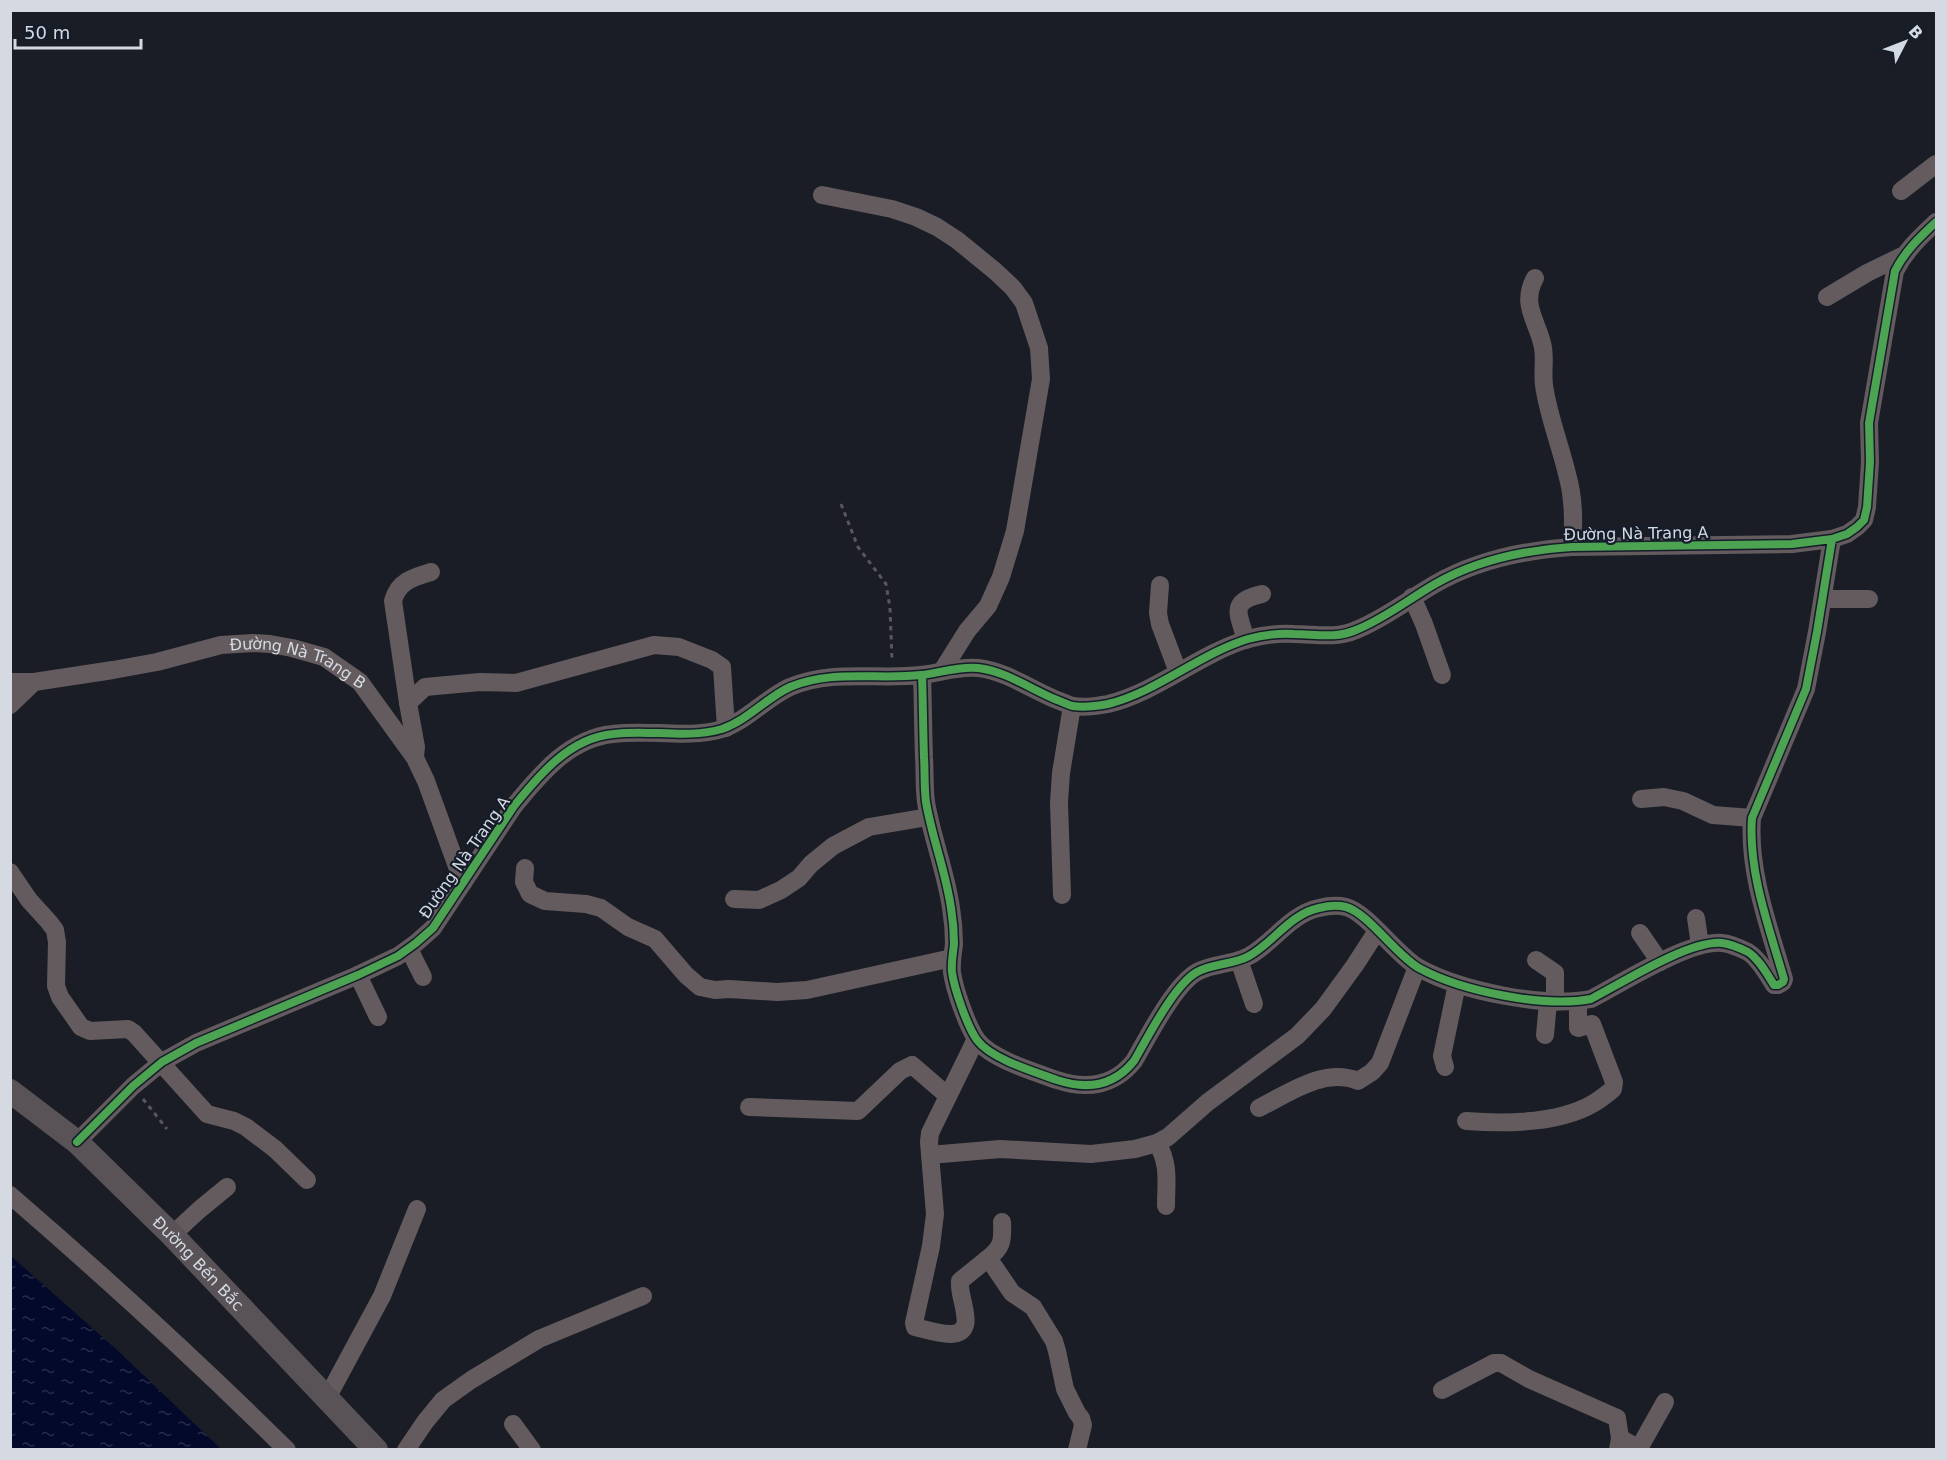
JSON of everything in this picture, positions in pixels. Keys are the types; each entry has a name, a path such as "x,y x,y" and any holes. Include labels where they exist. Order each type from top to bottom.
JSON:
{"main road":[{"name":"Đường Bến Bắc","path":"10,1091 77,1142 172,1235 376,1449"}],"street":[{"path":"1901,191 1936,164"},
{"path":"822,195 892,209 916,217 957,240 995,270 1013,288 1024,303 1039,348 1041,379 1016,531 1011,548 988,606 967,631 942,670"},
{"name":"Đường Nà Trang A","path":"77,1142 133,1086 162,1062 196,1042 358,975 409,949 433,928 514,806 529,788 550,766 585,741 613,734 708,732 726,728 777,693 813,679 853,675 922,675 942,670 980,668 1072,706 1089,707 1123,700 1246,639 1273,634 1333,636 1352,632 1368,625 1437,582 1483,561 1547,549 1572,547 1792,544 1832,539 1847,534 1864,520 1867,507 1870,462 1869,423 1895,271 1902,256 1936,222"},
{"path":"1827,297 1902,256"},
{"path":"1535,278 1530,286 1528,298 1532,320 1542,343 1544,385 1555,437 1567,473 1572,498 1575,517 1572,547"},
{"path":"922,675 926,798 928,816 948,888 953,930 954,983 976,1039 984,1047 1015,1065 1072,1085 1089,1086 1110,1080 1126,1071 1179,988 1196,972 1250,956 1305,912 1335,906 1347,907 1359,914 1417,967 1457,984 1484,992 1552,1002 1578,1002 1591,999 1660,962 1700,945 1721,943 1736,946 1750,953 1774,985 1778,986 1784,978 1758,882 1751,833 1752,818 1806,689 1832,539"},
{"path":"415,758 416,747 393,601 395,592 410,579 431,572"},
{"path":"1160,585 1158,613 1160,624 1178,672"},
{"path":"1246,639 1238,612 1240,604 1246,598 1262,594"},
{"path":"1412,597 1442,675"},
{"path":"1823,599 1869,599"},
{"name":"Đường Nà Trang B","path":"10,682 34,682 113,670 157,662 221,645 253,643 292,648 324,657 360,682 415,758 426,781 463,883"},
{"path":"408,703 425,687 480,682 516,683 654,645 670,646 679,647 712,660 722,667 726,728"},
{"path":"10,705 34,682"},
{"path":"1062,895 1061,773 1072,706"},
{"path":"1641,799 1664,797 1683,801 1713,815 1752,818"},
{"path":"734,899 759,900 781,890 799,878 811,864 833,846 869,827 928,816"},
{"path":"525,868 524,882 530,894 545,901 586,903 601,908 628,927 656,939 686,975 700,987 715,990 777,992 807,990 952,958"},
{"path":"10,872 28,900 55,930 56,986 60,997 81,1027 90,1031 128,1029 134,1033 207,1114 234,1121 246,1127 275,1149 307,1180"},
{"path":"1696,918 1700,945"},
{"path":"930,1155 1017,1149 1091,1154 1136,1149 1168,1137 1208,1102 1297,1036 1323,1009 1377,931"},
{"path":"1640,933 1660,962"},
{"path":"409,949 423,977"},
{"path":"1239,960 1254,1004"},
{"path":"1536,960 1555,973 1545,1035"},
{"path":"1259,1108 1322,1078 1348,1077 1358,1081 1372,1072 1380,1063 1417,967"},
{"path":"358,975 378,1017"},
{"path":"1445,1068 1443,1056 1457,984"},
{"path":"1466,1122 1499,1124 1564,1115 1589,1106 1613,1089 1614,1082 1592,1024 1578,1028 1578,1002"},
{"path":"976,1039 930,1133 935,1214 915,1327 947,1334 957,1334 961,1331 965,1326 966,1317 960,1281 995,1254 1001,1246 1002,1222"},
{"path":"749,1107 858,1110 900,1071 912,1065 948,1096"},
{"path":"1156,1143 1166,1163 1166,1206"},
{"path":"172,1235 227,1187"},
{"path":"10,1195 123,1293 287,1449"},
{"path":"327,1398 382,1296 417,1209"},
{"path":"986,1260 991,1262 1012,1293 1034,1307 1053,1341 1065,1389 1083,1425 1077,1449"},
{"path":"406,1449 443,1400 471,1380 539,1339 643,1296"},
{"path":"1442,1390 1494,1363 1501,1363 1617,1418 1619,1444 1636,1447 1642,1443 1665,1401"},
{"path":"513,1424 532,1449"}],"path":[{"path":"841,504 858,547 886,584 890,608 892,676"},
{"path":"133,1086 167,1130"}],"water":[{"path":"11,1256 116,1349 221,1449 11,1449"}],"cycle path":[{"path":"77,1142 133,1086 162,1062 196,1043 358,975 398,956 416,943 433,928 514,806 534,782 570,750 597,737 625,733 699,733 722,729 740,720 790,687 822,678 905,676 963,668 978,668 999,673 1071,706 1108,704 1144,691 1212,654 1248,639 1265,635 1348,633 1376,620 1451,576 1484,563 1519,554 1572,547 1792,544 1832,539 1847,534 1864,520 1867,507 1870,462 1869,423 1895,271 1908,251 1936,222"},
{"path":"922,675 925,796 951,908 954,940 952,968 955,987 965,1017 977,1040 992,1053 1037,1073 1079,1085 1099,1084 1118,1076 1134,1061 1162,1012 1188,979 1203,969 1249,956 1299,916 1329,906 1343,906 1364,917 1401,954 1419,968 1457,984 1503,996 1550,1001 1591,999 1674,955 1692,948 1722,943 1748,952 1774,985 1778,985 1784,979 1756,879 1752,818 1806,689 1832,539"}]}
